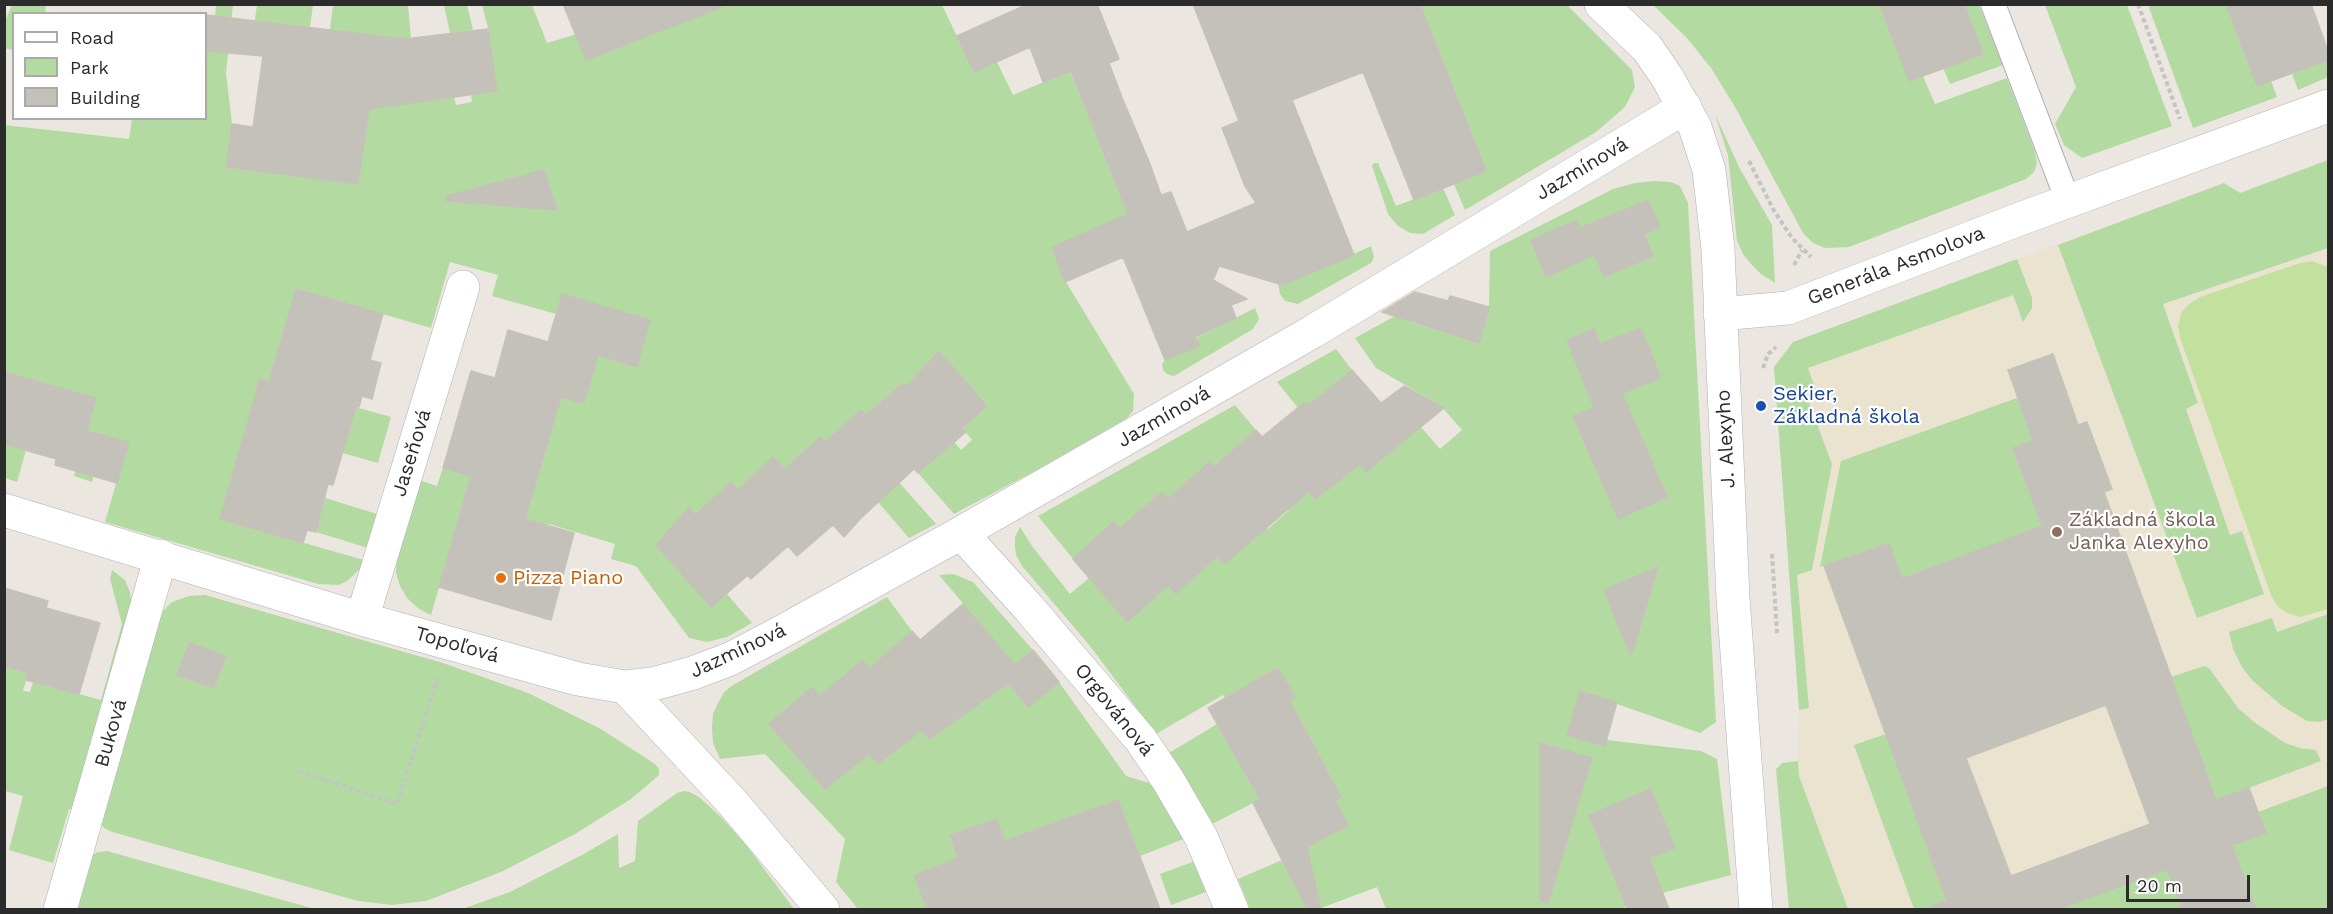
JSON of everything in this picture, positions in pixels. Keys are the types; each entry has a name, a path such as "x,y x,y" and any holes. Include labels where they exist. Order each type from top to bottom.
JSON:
{"street":[{"name":"J. Alexyho","path":"1600,4 1647,48 1685,107 1695,127 1710,170 1717,238 1733,598 1756,909"},
{"name":"Generála Asmolova","path":"1720,314 1788,308 2068,201 2328,106"},
{"name":"Jazmínová","path":"625,687 657,683 730,659 962,533 1312,332 1685,107"},
{"name":"Jaseňová","path":"362,618 463,287"},
{"name":"Topoľová","path":"4,510 362,618 578,679 625,687"},
{"name":"Orgovánová","path":"962,533 1036,615 1141,740 1168,780 1201,837 1232,909"},
{"name":"Buková","path":"60,909 161,556"},
{"path":"625,687 732,802 823,909"}],"lane":[{"path":"1993,4 2068,201"}],"path":[{"path":"2138,4 2193,155"},
{"path":"1747,158 1773,209 1792,238 1802,250 1819,262"},
{"path":"299,771 397,804 440,674"}],"shaded area":[{"name":"Základná škola Janka Alexyho","path":"2328,160 2328,909 1807,909 1798,761 1799,710 1774,367 1793,342 2224,183 2240,193"}],"green space":[{"path":"12,5 46,5 45,12 12,12 12,50 4,48 5,21"},
{"path":"216,5 233,5 226,73 232,124 226,167 338,181 372,35 330,30 333,5 408,5 411,39 454,97 456,105 472,102 471,95 497,91 488,28 482,5 532,5 547,43 675,5 942,5 974,72 997,62 1013,95 1070,71 1104,152 1154,245 1117,260 1103,226 1052,247 1066,282 1134,394 1133,411 1126,419 954,514 918,473 928,464 944,430 961,450 972,440 962,428 987,405 939,351 921,370 912,395 902,383 829,447 820,437 800,456 793,478 773,457 744,496 731,482 699,520 689,507 657,544 711,607 727,594 752,623 727,637 707,642 689,638 636,566 611,559 615,544 549,524 545,536 461,512 431,615 419,609 407,598 396,573 397,557 419,480 437,486 443,468 533,492 560,397 584,403 598,355 637,367 650,320 562,294 556,314 492,296 498,275 450,262 431,328 296,289 283,334 278,384 261,379 220,519 364,560 361,568 347,581 339,585 318,584 105,522 128,442 106,436 92,482 74,476 96,398 5,372 4,125 129,139 132,120 207,120 207,51 212,51","holes":["544,170 501,205 498,182"]},
{"path":"257,5 313,5 310,27 267,22 253,33"},
{"path":"444,5 467,5 473,30 450,33"},
{"path":"1420,5 1567,5 1632,70 1635,87 1625,107 1596,132 1465,210 1454,184 1486,171"},
{"path":"1653,5 1879,5 1909,81 1923,76 1935,104 2007,78 2035,152 2037,164 2034,172 2026,179 1849,247 1825,248 1813,243 1803,233 1735,107 1711,68 1687,38"},
{"path":"1979,5 2003,65 1950,84 1943,68 1964,6"},
{"path":"2045,5 2127,5 2172,126 2082,158 2064,145 2055,124 2076,87"},
{"path":"2148,5 2226,5 2257,86 2271,81 2277,97 2193,128"},
{"path":"2328,60 2328,77 2298,90 2292,74"},
{"path":"1715,114 1739,167 1772,225 1775,283 1750,263 1737,241 1728,155"},
{"path":"2328,160 2328,248 2163,304 2198,403 2186,409 2230,535 2242,531 2264,594 2197,618 2058,245 2224,183 2240,193"},
{"path":"1378,163 1396,206 1443,188 1455,215 1423,234 1410,233 1398,226 1388,214 1372,166"},
{"path":"1654,181 1671,182 1680,186 1688,203 1716,722 1700,733 1580,691 1567,734 1604,746 1607,740 1701,751 1717,759 1731,875 1662,893 1620,909 1386,909 1377,887 1321,908 1319,903 1302,909 1250,909 1238,879 1282,860 1348,825 1335,800 1341,797 1327,769 1210,825 1169,753 1217,724 1239,762 1303,724 1290,701 1295,696 1278,668 1225,698 1223,695 1156,734 1090,646 1022,566 1016,555 1015,547 1015,537 1020,527 1070,594 1089,578 1127,622 1150,602 1157,571 1176,593 1204,540 1225,564 1253,540 1245,529 1251,510 1268,529 1289,510 1283,502 1344,446 1366,472 1421,427 1440,449 1462,430 1441,406 1376,368 1355,338 1415,305 1410,322 1479,343 1489,307 1490,251 1613,189"},
{"path":"1371,246 1374,257 1371,263 1298,304 1285,301 1280,294 1278,283 1285,284"},
{"path":"2017,259 2032,298 2032,308 2023,322 2013,295 1808,368 1818,396 1808,400 1832,464 1812,570 1797,575 1809,708 1799,710 1774,367 1793,342"},
{"path":"2312,261 2328,267 2328,609 2300,617 2287,613 2277,606 2271,595 2180,338 2178,326 2181,313 2200,297"},
{"path":"1255,308 1259,319 1253,329 1174,376 1163,370 1162,364 1165,360 1199,345 1196,338"},
{"path":"1336,349 1352,370 1309,405 1305,402 1298,408 1277,382"},
{"path":"2017,398 2023,412 2056,433 2013,448 2042,526 1902,579 1889,543 1820,567 1841,461"},
{"path":"348,405 391,417 378,463 325,448"},
{"path":"1235,405 1256,430 1214,467 1209,461 1168,499 1162,492 1120,528 1114,522 1073,559 1038,516"},
{"path":"4,436 8,437 7,445 26,450 17,482 5,478"},
{"path":"890,472 936,524 909,538 878,502 890,491 881,480"},
{"path":"325,498 377,514 368,548 316,532"},
{"path":"112,570 125,580 130,592 132,607 76,810 69,809 53,863 9,850 23,796 5,791 4,666 28,673 23,691 30,692 33,682 101,700 122,624 110,579"},
{"path":"953,574 973,582 1033,650 1015,665 939,575"},
{"path":"205,595 443,663 528,693 601,729 655,764 659,769 659,775 631,799 575,834 501,872 426,901 392,905 358,901 112,832 104,828 99,821 160,614 172,602 189,596"},
{"path":"887,597 912,631 870,668 861,660 820,696 812,688 769,724 825,789 854,766 861,744 878,764 900,747 914,720 930,739 953,722 967,695 976,706 1008,683 1029,707 1059,682 1126,776 1156,785 1186,838 1140,856 1118,800 1004,842 995,819 950,835 958,858 914,875 926,907 980,887 990,909 858,909 836,882 845,839 765,754 720,759 713,743 713,714 724,692 733,685"},
{"path":"2328,614 2328,719 2320,722 2307,721 2282,706 2252,680 2233,649 2229,632 2272,618 2277,632"},
{"path":"2204,666 2209,668 2238,708 2254,722 2285,743 2316,750 2321,761 2216,800 2171,677"},
{"path":"1886,734 1948,904 1935,909 1914,909 1854,745"},
{"path":"1798,761 1799,776 1848,909 1789,909 1776,769 1782,763"},
{"path":"2328,786 2328,909 2256,909 2232,845 2266,833 2258,812"},
{"path":"684,791 699,797 720,816 747,846 794,909 462,909 510,892 618,834 619,868 635,861 638,821 677,793"},
{"path":"107,851 315,909 75,910 91,856"},
{"path":"1195,861 1206,892 1171,905 1160,874"},
{"path":"2167,869 2182,909 2059,909"}],"building":[{"path":"563,4 721,4 722,7 586,60"},
{"path":"1028,4 1097,4 1119,59 1109,63 1123,100 1161,195 1171,192 1187,232 1256,203 1245,186 1222,128 1239,121 1193,4 1420,4 1486,171 1414,200 1363,72 1292,100 1354,255 1283,285 1219,266 1213,280 1247,299 1231,305 1236,318 1195,337 1200,346 1165,360 1123,257 1065,282 1052,247 1128,214 1071,71 1043,82 1030,47 974,72 957,36"},
{"path":"1879,4 1964,4 1983,54 1909,81"},
{"path":"2226,4 2311,4 2328,51 2328,60 2257,86"},
{"path":"207,15 405,39 488,29 497,91 369,109 358,184 226,167 232,124 253,127 263,56 207,51"},
{"path":"544,170 557,210 446,201 446,196"},
{"path":"1648,200 1660,227 1644,234 1653,256 1604,277 1595,255 1546,277 1531,240 1577,220 1580,228"},
{"path":"296,289 383,314 370,360 381,363 372,399 362,396 359,407 356,407 333,485 328,484 316,532 307,530 303,543 220,519 260,379 269,382"},
{"path":"1415,292 1448,301 1450,296 1489,307 1479,343 1382,312"},
{"path":"562,294 650,320 637,367 598,355 584,403 561,397 525,519 574,533 551,620 439,587 471,476 443,468 471,371 495,378 508,330 548,342"},
{"path":"1641,328 1661,378 1622,393 1667,497 1618,519 1573,416 1594,408 1567,340 1594,329 1600,344"},
{"path":"939,351 987,406 962,428 966,432 918,473 914,469 844,537 833,525 797,556 788,546 751,579 748,575 711,607 656,545 689,507 695,515 731,482 738,490 773,457 785,469 820,437 825,442 861,410 866,415 903,383 906,387"},
{"path":"2053,354 2078,425 2087,422 2112,489 2104,492 2216,800 2249,788 2266,833 2232,845 2256,909 2182,909 2167,869 2059,909 1932,909 1931,906 1947,901 1824,566 1889,543 1902,579 2042,526 2013,448 2033,441 2008,370","holes":["2106,705 2150,824 2011,876 1966,758"]},
{"path":"1352,370 1381,403 1404,386 1444,408 1366,472 1360,464 1316,499 1309,491 1225,564 1217,556 1176,594 1169,585 1127,622 1073,559 1114,521 1120,528 1162,492 1168,499 1210,461 1214,467 1256,430 1262,437 1305,402 1309,405"},
{"path":"4,372 96,398 87,431 129,442 117,483 55,465 56,459 4,444"},
{"path":"1658,567 1631,657 1604,590"},
{"path":"4,588 48,601 46,608 100,623 79,694 26,680 28,673 4,666"},
{"path":"963,604 1015,665 1033,650 1059,682 1029,707 1008,683 930,739 922,730 878,764 869,754 825,789 769,724 812,687 820,696 862,660 870,668 912,631 920,640"},
{"path":"189,643 226,656 214,688 177,675"},
{"path":"1278,668 1295,697 1290,701 1341,797 1335,800 1348,825 1307,847 1321,909 1307,909 1253,803 1260,799 1208,708"},
{"path":"1580,691 1617,702 1605,746 1567,735"},
{"path":"1540,743 1592,758 1548,903 1540,901"},
{"path":"1651,789 1675,848 1649,858 1669,909 1627,909 1589,815"},
{"path":"1118,800 1160,909 927,909 914,875 958,858 950,835 996,819 1005,841"}],"place":[{"name":"Sekier, Základná škola","path":"1761,406"},
{"name":"Základná škola Janka Alexyho","path":"2057,532"},
{"name":"Pizza Piano","path":"501,578"}]}
